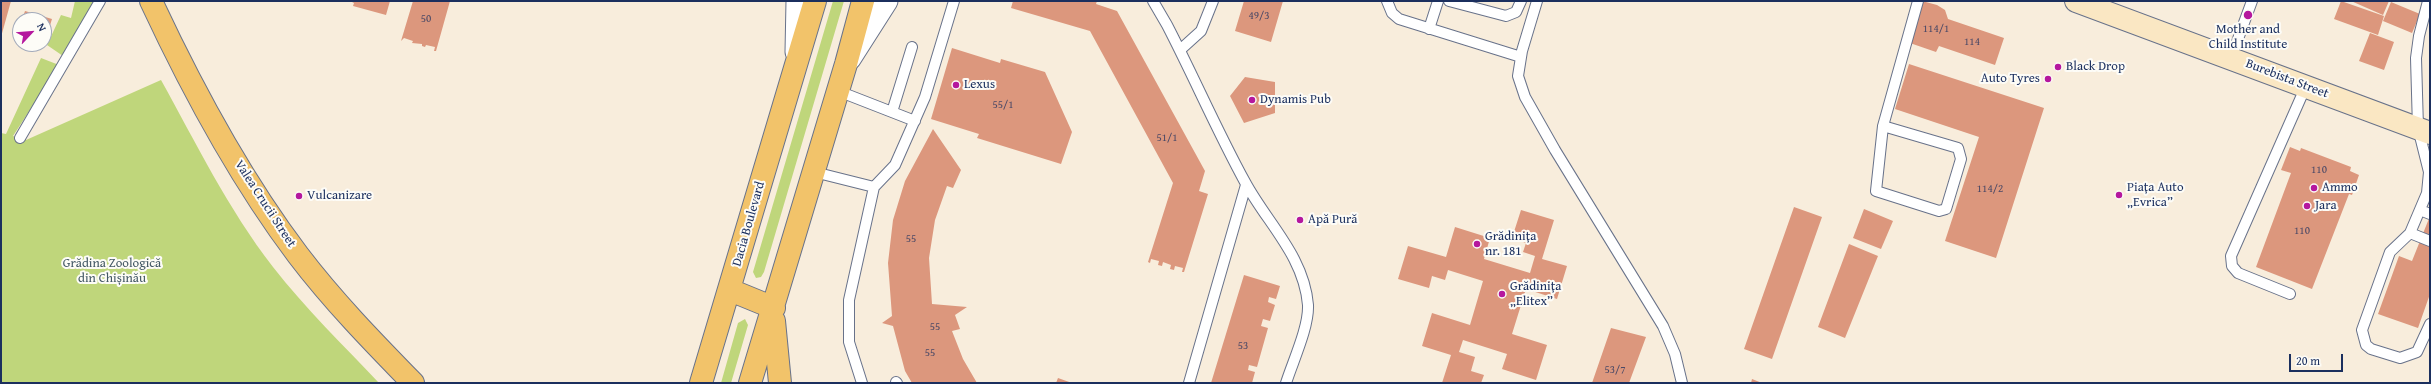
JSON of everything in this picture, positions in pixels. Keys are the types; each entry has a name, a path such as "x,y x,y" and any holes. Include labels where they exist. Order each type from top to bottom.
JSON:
{"main road":[{"name":"Valea Crucii Street","path":"151,1 168,39 257,197 298,255 348,316 413,383"},
{"name":"Dacia Boulevard","path":"701,383 815,1"},
{"path":"750,383 774,308 846,64 863,1"},
{"name":"Burebista Street","path":"2076,1 2424,131"},
{"path":"730,290 774,308"},
{"path":"774,308 780,383"}],"street":[{"name":"Dacia Boulevard","path":"795,64 798,1"},
{"path":"846,64 887,1"}],"lane":[{"path":"20,138 100,1"},
{"path":"862,383 849,342 849,300 874,187 895,165 925,97 954,1"},
{"path":"1153,1 1180,50 1246,185 1283,238 1305,285 1308,306 1302,334 1286,383"},
{"path":"1180,50 1201,31 1213,1"},
{"path":"1387,1 1392,13 1400,19 1521,57"},
{"path":"1429,29 1438,1"},
{"path":"1449,1 1506,16 1516,12 1521,1"},
{"path":"1537,1 1521,57 1518,76 1525,97 1555,150 1663,326 1675,354 1682,383"},
{"path":"1883,126 1958,148 1961,159 1946,209 1939,211 1876,191 1883,126 1918,1"},
{"path":"2231,58 2252,1"},
{"path":"2428,1 2420,30 2416,58 2428,160 2429,194 2410,233 2390,252 2362,330 2363,338 2366,345 2371,349 2400,358 2416,352 2430,324"},
{"path":"892,112 912,46"},
{"path":"2290,294 2238,273 2232,266 2231,256 2306,86"},
{"path":"838,91 914,121"},
{"path":"814,172 874,187"},
{"path":"1189,383 1246,185"},
{"path":"2420,210 2430,214"},
{"path":"2410,233 2430,241"}],"green space":[{"path":"75,1 94,1 63,56 52,48 52,34 61,15 71,18"},
{"path":"833,1 844,1 764,272 761,277 756,278 753,272"},
{"name":"Grădina Zoologică din Chișinău","path":"41,58 59,65 13,136 26,140 161,80 213,175 241,222 257,245 298,297 379,383 1,383 1,133 6,134"},
{"path":"745,319 748,325 731,383 721,383 738,323"}],"building":[{"path":"1,1 11,1 1,37"},
{"path":"350,1 390,1 386,15 353,6 354,3"},
{"path":"413,1 450,1 436,51 434,51 435,47 426,45 425,47 422,46 422,44 412,43 413,41 404,38 401,41"},
{"path":"1013,1 1097,1 1096,4 1117,11 1205,171 1199,191 1208,194 1184,272 1182,272 1183,268 1175,266 1174,270 1170,269 1171,265 1163,262 1162,266 1158,265 1159,261 1151,259 1150,263 1148,262 1173,183 1090,31 1011,8"},
{"path":"1244,1 1283,1 1271,42 1235,31"},
{"path":"1922,1 1937,5 1945,10 1948,19 2004,38 1995,65 1939,46 1936,52 1907,42"},
{"path":"2341,1 2384,16 2378,35 2334,19"},
{"path":"2351,1 2389,1 2383,15"},
{"path":"2391,2 2420,14 2412,33 2383,21"},
{"path":"2370,33 2394,42 2384,70 2359,61"},
{"path":"952,48 1000,63 1001,59 1045,72 1072,132 1061,164 977,138 979,134 931,119"},
{"path":"1909,64 2044,108 1996,258 1945,241 1979,137 1895,109"},
{"path":"1245,77 1275,82 1275,113 1244,123 1230,96"},
{"path":"933,129 961,170 953,188 947,186 935,220 929,258 932,304 967,307 955,315 960,329 952,331 963,359 977,383 912,383 905,371 893,326 882,323 892,316 888,263 893,220 905,181"},
{"path":"2290,147 2300,151 2301,148 2351,167 2350,171 2359,175 2352,195 2349,194 2312,289 2256,267 2291,173 2281,170"},
{"path":"1794,207 1822,217 1772,359 1744,349"},
{"path":"1864,209 1893,221 1881,249 1853,238"},
{"name":"Grădinița „Elitex”","path":"1521,210 1554,220 1542,259 1567,266 1557,299 1526,289 1512,334 1547,345 1536,380 1502,369 1507,354 1463,340 1459,352 1475,357 1471,371 1484,375 1481,383 1442,383 1451,355 1422,346 1432,313 1470,325 1483,281 1448,270 1445,280 1432,276 1429,288 1398,279 1408,246 1446,257 1455,227 1490,238 1484,259 1530,273 1535,256 1523,252 1526,243 1512,238"},
{"path":"2430,216 2430,294 2418,328 2378,314 2399,256 2412,261"},
{"path":"1849,244 1878,256 1845,338 1818,327"},
{"path":"1244,275 1280,286 1276,299 1269,297 1268,302 1275,305 1270,321 1263,319 1261,326 1268,328 1257,367 1249,365 1248,370 1255,372 1252,383 1211,383"},
{"path":"1611,328 1646,337 1629,383 1592,383"},
{"path":"1058,378 1072,383 1056,383"},
{"path":"1752,379 1762,383 1751,383"}],"place":[{"name":"Mother and Child Institute","path":"2248,15"},
{"name":"Black Drop","path":"2058,67"},
{"name":"Auto Tyres","path":"2048,79"},
{"name":"Lexus","path":"956,85"},
{"name":"Dynamis Pub","path":"1252,100"},
{"name":"Ammo","path":"2314,188"},
{"name":"Piața Auto „Evrica”","path":"2119,195"},
{"name":"Vulcanizare","path":"299,196"},
{"name":"Jara","path":"2307,206"},
{"name":"Apă Pură","path":"1300,220"},
{"name":"Grădinița nr. 181","path":"1477,244"},
{"name":"Grădinița „Elitex”","path":"1502,294"}]}
